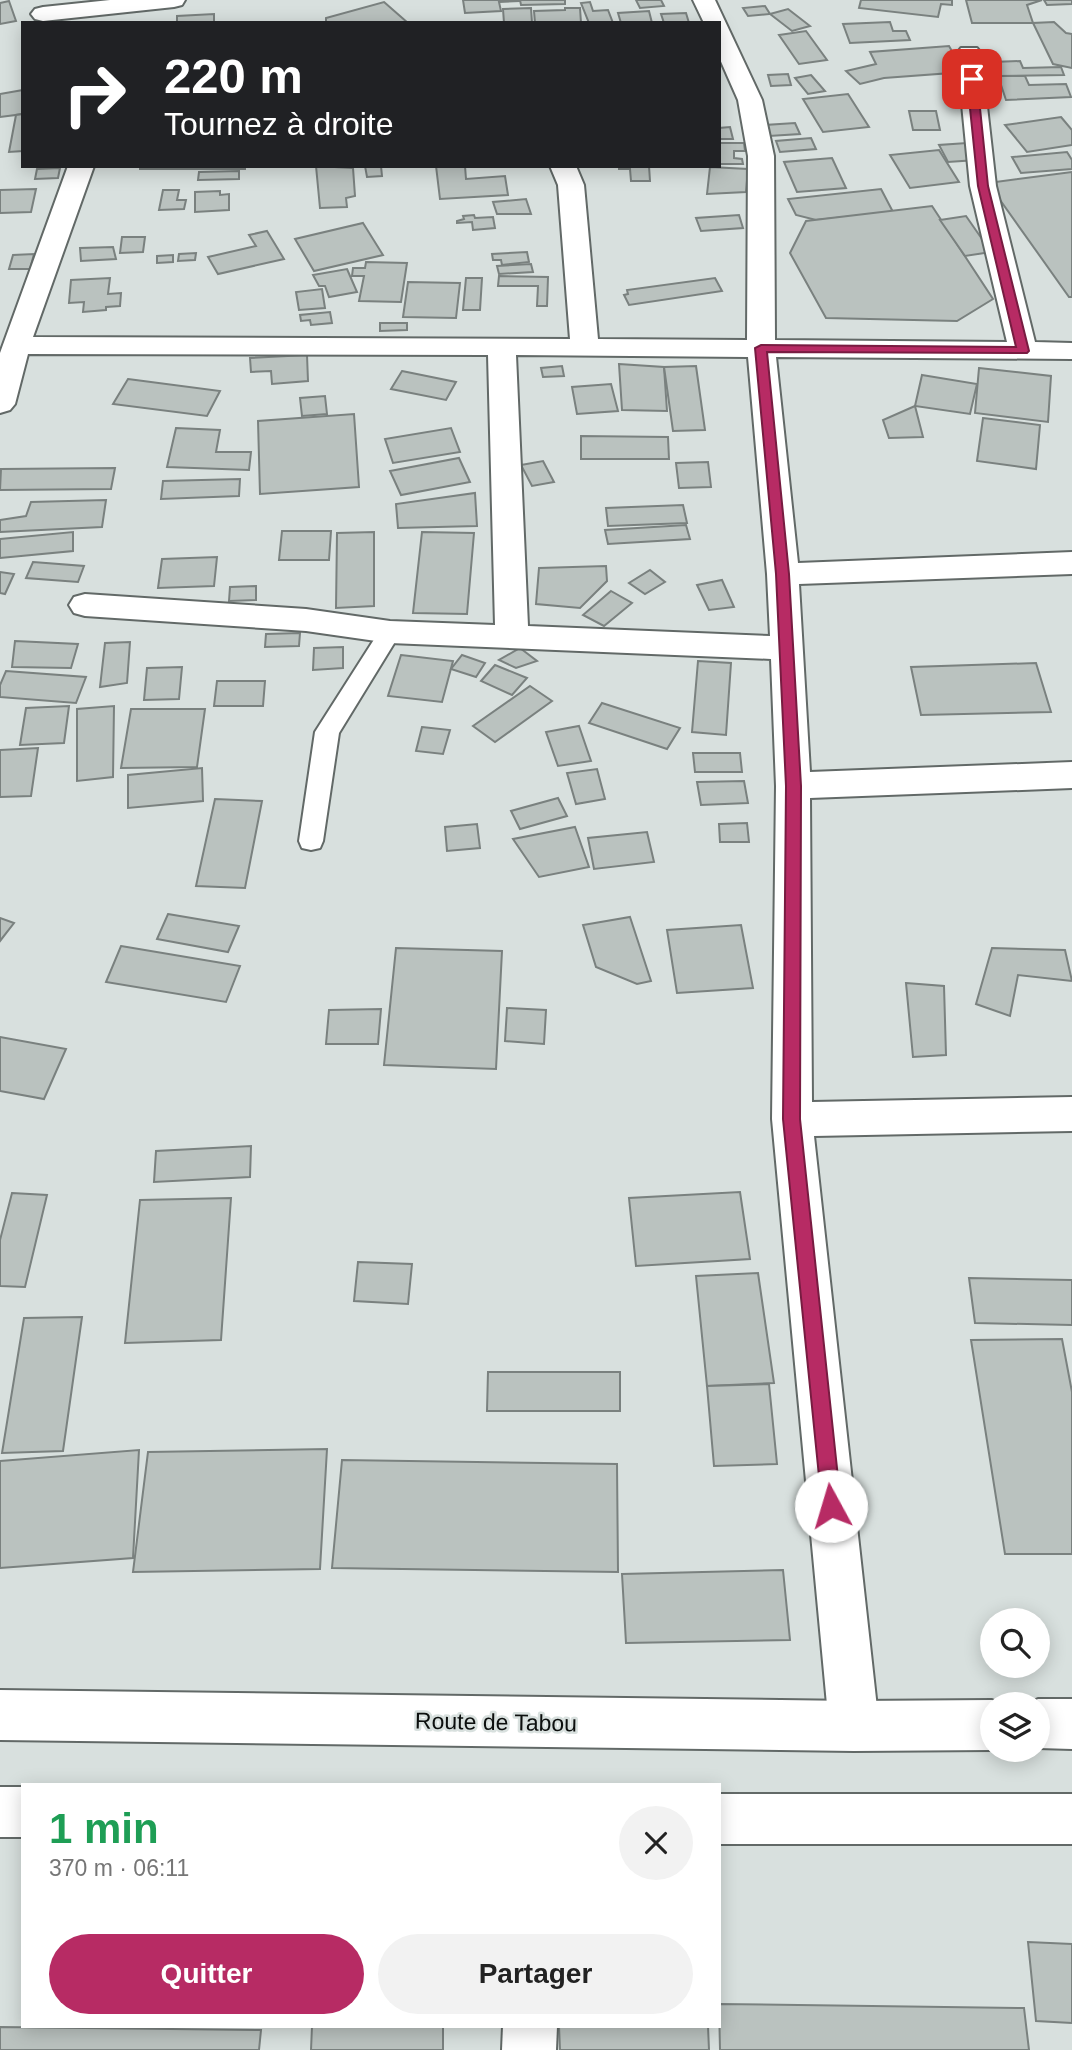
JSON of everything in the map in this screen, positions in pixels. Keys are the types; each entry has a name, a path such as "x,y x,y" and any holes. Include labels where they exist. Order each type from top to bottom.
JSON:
{"street":[{"path":"42,12 174,0"},
{"path":"704,0 715,21"},
{"path":"721,35 750,100 761,156 761,348 783,574 793,786 792,1119 854,1726"},
{"path":"969,53 983,186 1023,351"},
{"path":"0,404 16,346 80,168"},
{"path":"564,168 571,186 586,347"},
{"path":"16,346 1072,351"},
{"path":"502,347 512,637"},
{"path":"783,574 1072,563"},
{"path":"85,605 306,620 390,632 786,648"},
{"path":"793,786 1072,775"},
{"path":"792,1119 1072,1114"},
{"name":"Route de Tabou","path":"0,1715 854,1726 980,1725"},
{"path":"1050,1724 1072,1724"},
{"path":"0,1812 21,1812"},
{"path":"721,1819 1072,1819"},
{"path":"528,2050 530,2028"}],"lane":[{"path":"311,841 327,732 390,632"}],"building":[{"path":"463,0 519,1 499,2 501,11 465,13"},
{"path":"520,0 565,0 565,4 521,5"},
{"path":"636,0 661,0 664,6 640,8"},
{"path":"861,0 952,0 952,5 941,4 938,17 859,8"},
{"path":"966,0 1042,0 1027,5 1033,23 972,23"},
{"path":"1044,0 1072,0 1072,4 1047,5"},
{"path":"9,1 16,21 0,24 0,3"},
{"path":"384,2 406,21 326,21 326,18"},
{"path":"590,2 593,11 608,10 612,21 588,21 581,3"},
{"path":"765,6 770,14 748,16 743,8"},
{"path":"531,8 532,21 504,21 503,9"},
{"path":"580,8 581,21 535,21 534,11"},
{"path":"788,9 810,26 792,31 770,14"},
{"path":"649,11 652,21 620,21 618,13"},
{"path":"686,13 688,21 663,21 661,14"},
{"path":"214,14 214,21 177,21 177,16"},
{"path":"890,22 893,31 906,31 910,40 850,43 843,24"},
{"path":"1054,22 1066,33 1072,34 1072,68 1053,64 1033,23"},
{"path":"806,31 827,60 799,64 779,35"},
{"path":"949,46 964,72 884,78 860,84 846,71 876,64 870,52"},
{"path":"1020,61 1023,68 1061,67 1064,75 998,76 993,62"},
{"path":"788,74 791,85 771,86 768,75"},
{"path":"811,75 825,91 808,94 795,78"},
{"path":"998,76 1025,76 1029,85 1066,84 1071,97 1006,100"},
{"path":"21,90 21,114 0,117 0,94"},
{"path":"848,94 869,127 823,132 803,99"},
{"path":"909,111 936,111 940,130 913,130"},
{"path":"21,114 21,151 9,152 16,115"},
{"path":"1061,117 1072,130 1072,145 1027,152 1005,125"},
{"path":"795,123 800,134 769,136 765,125"},
{"path":"730,127 733,139 721,139 721,128"},
{"path":"811,138 816,149 780,152 776,141"},
{"path":"721,143 744,143 745,151 734,151 734,158 742,159 743,164 721,164"},
{"path":"967,143 976,160 948,162 939,145"},
{"path":"939,150 959,182 910,188 890,155"},
{"path":"1067,152 1072,160 1072,169 1021,173 1012,157"},
{"path":"832,158 846,188 797,192 784,162"},
{"path":"60,168 58,178 35,179 37,169"},
{"path":"140,168 245,168 245,169"},
{"path":"316,168 353,168 355,196 346,198 347,207 320,208"},
{"path":"365,168 381,168 382,176 367,177"},
{"path":"436,168 465,168 466,179 505,176 508,195 440,199"},
{"path":"649,168 650,181 631,181 630,169 619,169"},
{"path":"710,168 748,169 746,192 707,194"},
{"path":"239,171 239,179 198,180 199,172"},
{"path":"1072,172 1072,297 1069,297 988,183"},
{"path":"36,189 31,212 0,213 0,190"},
{"path":"881,189 893,212 816,220 796,215 788,199"},
{"path":"163,190 179,190 177,200 186,200 184,209 159,210"},
{"path":"220,191 220,195 229,194 229,210 195,212 195,192"},
{"path":"526,199 531,214 497,214 493,202"},
{"path":"932,206 993,299 957,321 826,318 790,253 806,221"},
{"path":"474,215 475,218 493,217 495,228 473,230 472,222 457,223 464,219 463,216"},
{"path":"739,215 743,228 701,231 696,218"},
{"path":"966,216 991,252 965,256 940,220"},
{"path":"363,223 383,255 314,271 295,239"},
{"path":"267,231 284,259 218,274 208,257 256,246 249,235"},
{"path":"122,237 145,237 143,252 120,253"},
{"path":"113,247 116,259 81,261 80,248"},
{"path":"527,252 529,262 502,265 501,260 493,260 492,254"},
{"path":"196,253 195,260 178,261 179,254"},
{"path":"34,254 30,269 9,269 13,255"},
{"path":"173,255 173,262 157,263 157,256"},
{"path":"366,262 407,263 401,302 359,301 364,276 352,276 353,268 365,268"},
{"path":"531,264 533,272 499,274 497,266"},
{"path":"347,269 357,292 329,297 325,286 319,286 313,275"},
{"path":"499,276 548,277 547,306 537,306 538,286 498,286"},
{"path":"110,278 108,294 121,293 120,306 83,312 84,302 69,303 71,280"},
{"path":"466,278 482,278 480,310 463,310"},
{"path":"715,278 722,291 629,305 624,295 628,294 627,290"},
{"path":"408,282 460,283 456,318 403,317"},
{"path":"322,289 325,308 299,310 296,292"},
{"path":"330,312 332,323 311,325 310,320 301,321 300,315"},
{"path":"380,323 407,323 407,330 380,331"},
{"path":"307,355 308,381 272,384 271,371 251,372 250,358"},
{"path":"619,364 664,367 667,411 622,410"},
{"path":"562,366 564,376 543,377 541,368"},
{"path":"696,366 705,430 673,431 664,367"},
{"path":"979,368 1051,376 1048,422 975,413"},
{"path":"402,371 456,382 446,400 391,389"},
{"path":"922,375 977,384 970,414 915,406"},
{"path":"128,379 220,391 207,416 113,404"},
{"path":"611,384 618,411 577,414 572,387"},
{"path":"325,396 327,414 302,416 300,398"},
{"path":"915,406 923,437 889,438 883,420"},
{"path":"354,414 359,487 260,494 258,421"},
{"path":"983,418 1040,425 1036,469 977,461"},
{"path":"176,428 220,430 216,452 251,452 249,470 167,467"},
{"path":"451,428 460,452 393,463 385,439"},
{"path":"581,436 668,437 669,459 581,459"},
{"path":"459,458 470,482 401,495 390,471"},
{"path":"543,461 554,482 532,486 521,465"},
{"path":"708,462 711,487 679,488 676,463"},
{"path":"115,468 111,489 0,490 1,469"},
{"path":"240,479 239,496 161,499 163,481"},
{"path":"475,493 477,526 398,528 396,504"},
{"path":"106,500 102,527 0,532 0,520 26,516 31,502"},
{"path":"683,505 687,523 608,526 606,508"},
{"path":"686,525 690,539 608,544 605,530"},
{"path":"282,531 331,531 329,560 279,560"},
{"path":"73,532 73,551 0,558 0,539"},
{"path":"374,532 374,606 336,608 337,533"},
{"path":"422,532 474,533 467,614 413,613"},
{"path":"217,557 214,586 158,588 162,559"},
{"path":"33,562 84,566 78,582 26,578"},
{"path":"606,566 607,581 580,608 536,604 539,568"},
{"path":"650,570 665,582 645,594 629,583"},
{"path":"0,572 14,574 5,594 0,593"},
{"path":"722,580 734,607 709,610 697,585"},
{"path":"256,586 256,600 229,601 230,587"},
{"path":"611,591 632,603 604,626 583,615"},
{"path":"300,633 299,646 265,647 266,634"},
{"path":"15,641 78,644 71,668 12,667"},
{"path":"130,642 127,683 100,687 105,643"},
{"path":"343,647 343,668 313,670 314,648"},
{"path":"520,648 537,661 516,668 499,660"},
{"path":"401,655 453,661 442,702 388,696"},
{"path":"462,655 485,663 476,677 451,669"},
{"path":"698,661 731,663 726,735 692,732"},
{"path":"1036,663 1051,712 921,715 911,667"},
{"path":"495,665 527,678 512,695 481,681"},
{"path":"182,667 179,699 144,700 147,668"},
{"path":"6,671 86,677 76,703 0,697 0,685"},
{"path":"217,681 265,681 263,706 214,706"},
{"path":"530,686 552,701 495,742 473,726"},
{"path":"602,703 680,728 667,749 589,723"},
{"path":"69,706 64,743 20,745 26,708"},
{"path":"114,706 113,777 77,781 77,709"},
{"path":"131,709 205,709 197,767 121,768"},
{"path":"579,726 591,761 558,766 546,732"},
{"path":"422,727 450,730 443,754 416,751"},
{"path":"38,748 31,796 0,797 0,750"},
{"path":"693,753 740,753 742,772 695,772"},
{"path":"202,768 203,801 128,808 128,775"},
{"path":"597,769 605,799 576,804 567,773"},
{"path":"744,781 748,803 701,805 697,782"},
{"path":"558,798 567,816 520,829 511,811"},
{"path":"215,799 262,801 245,888 196,886"},
{"path":"747,823 749,842 720,842 719,824"},
{"path":"477,824 480,848 447,851 445,827"},
{"path":"575,827 589,867 539,877 513,839"},
{"path":"647,832 654,862 594,869 588,838"},
{"path":"168,914 239,926 228,952 157,939"},
{"path":"630,917 651,981 637,984 596,967 583,925"},
{"path":"0,918 14,923 0,941"},
{"path":"741,925 753,988 677,993 667,930"},
{"path":"121,946 240,966 226,1002 106,982"},
{"path":"396,948 502,951 496,1069 384,1065"},
{"path":"992,948 1065,950 1072,981 1018,975 1010,1016 976,1004"},
{"path":"906,983 944,986 946,1055 913,1057"},
{"path":"507,1008 546,1010 544,1044 505,1041"},
{"path":"381,1009 378,1044 326,1044 329,1010"},
{"path":"0,1037 66,1049 44,1099 0,1091"},
{"path":"251,1146 250,1177 154,1182 156,1151"},
{"path":"740,1192 750,1259 636,1266 629,1198"},
{"path":"12,1193 47,1195 25,1287 0,1286 0,1240"},
{"path":"231,1198 221,1340 125,1343 140,1200"},
{"path":"358,1262 412,1264 408,1304 354,1301"},
{"path":"758,1273 774,1383 707,1386 696,1276"},
{"path":"969,1278 1072,1280 1072,1325 975,1323"},
{"path":"82,1317 63,1451 2,1453 24,1318"},
{"path":"1062,1339 1072,1392 1072,1554 1005,1554 971,1340"},
{"path":"488,1372 620,1372 620,1411 487,1411"},
{"path":"769,1384 777,1464 714,1466 707,1386"},
{"path":"327,1449 320,1569 133,1572 148,1452"},
{"path":"139,1450 133,1558 0,1568 0,1461"},
{"path":"342,1460 617,1464 618,1572 332,1568"},
{"path":"783,1570 790,1640 626,1643 622,1574"},
{"path":"1028,1942 1072,1944 1072,2023 1036,2021"},
{"path":"721,2004 1024,2008 1029,2050 720,2050"},
{"path":"0,2027 261,2030 259,2050 0,2050"},
{"path":"312,2028 443,2028 443,2050 311,2050"},
{"path":"559,2028 708,2028 709,2050 560,2050"}],"route":[{"path":"831,1506 792,1119 793,786 783,574 761,348 1023,351 983,186 972,79"}]}
